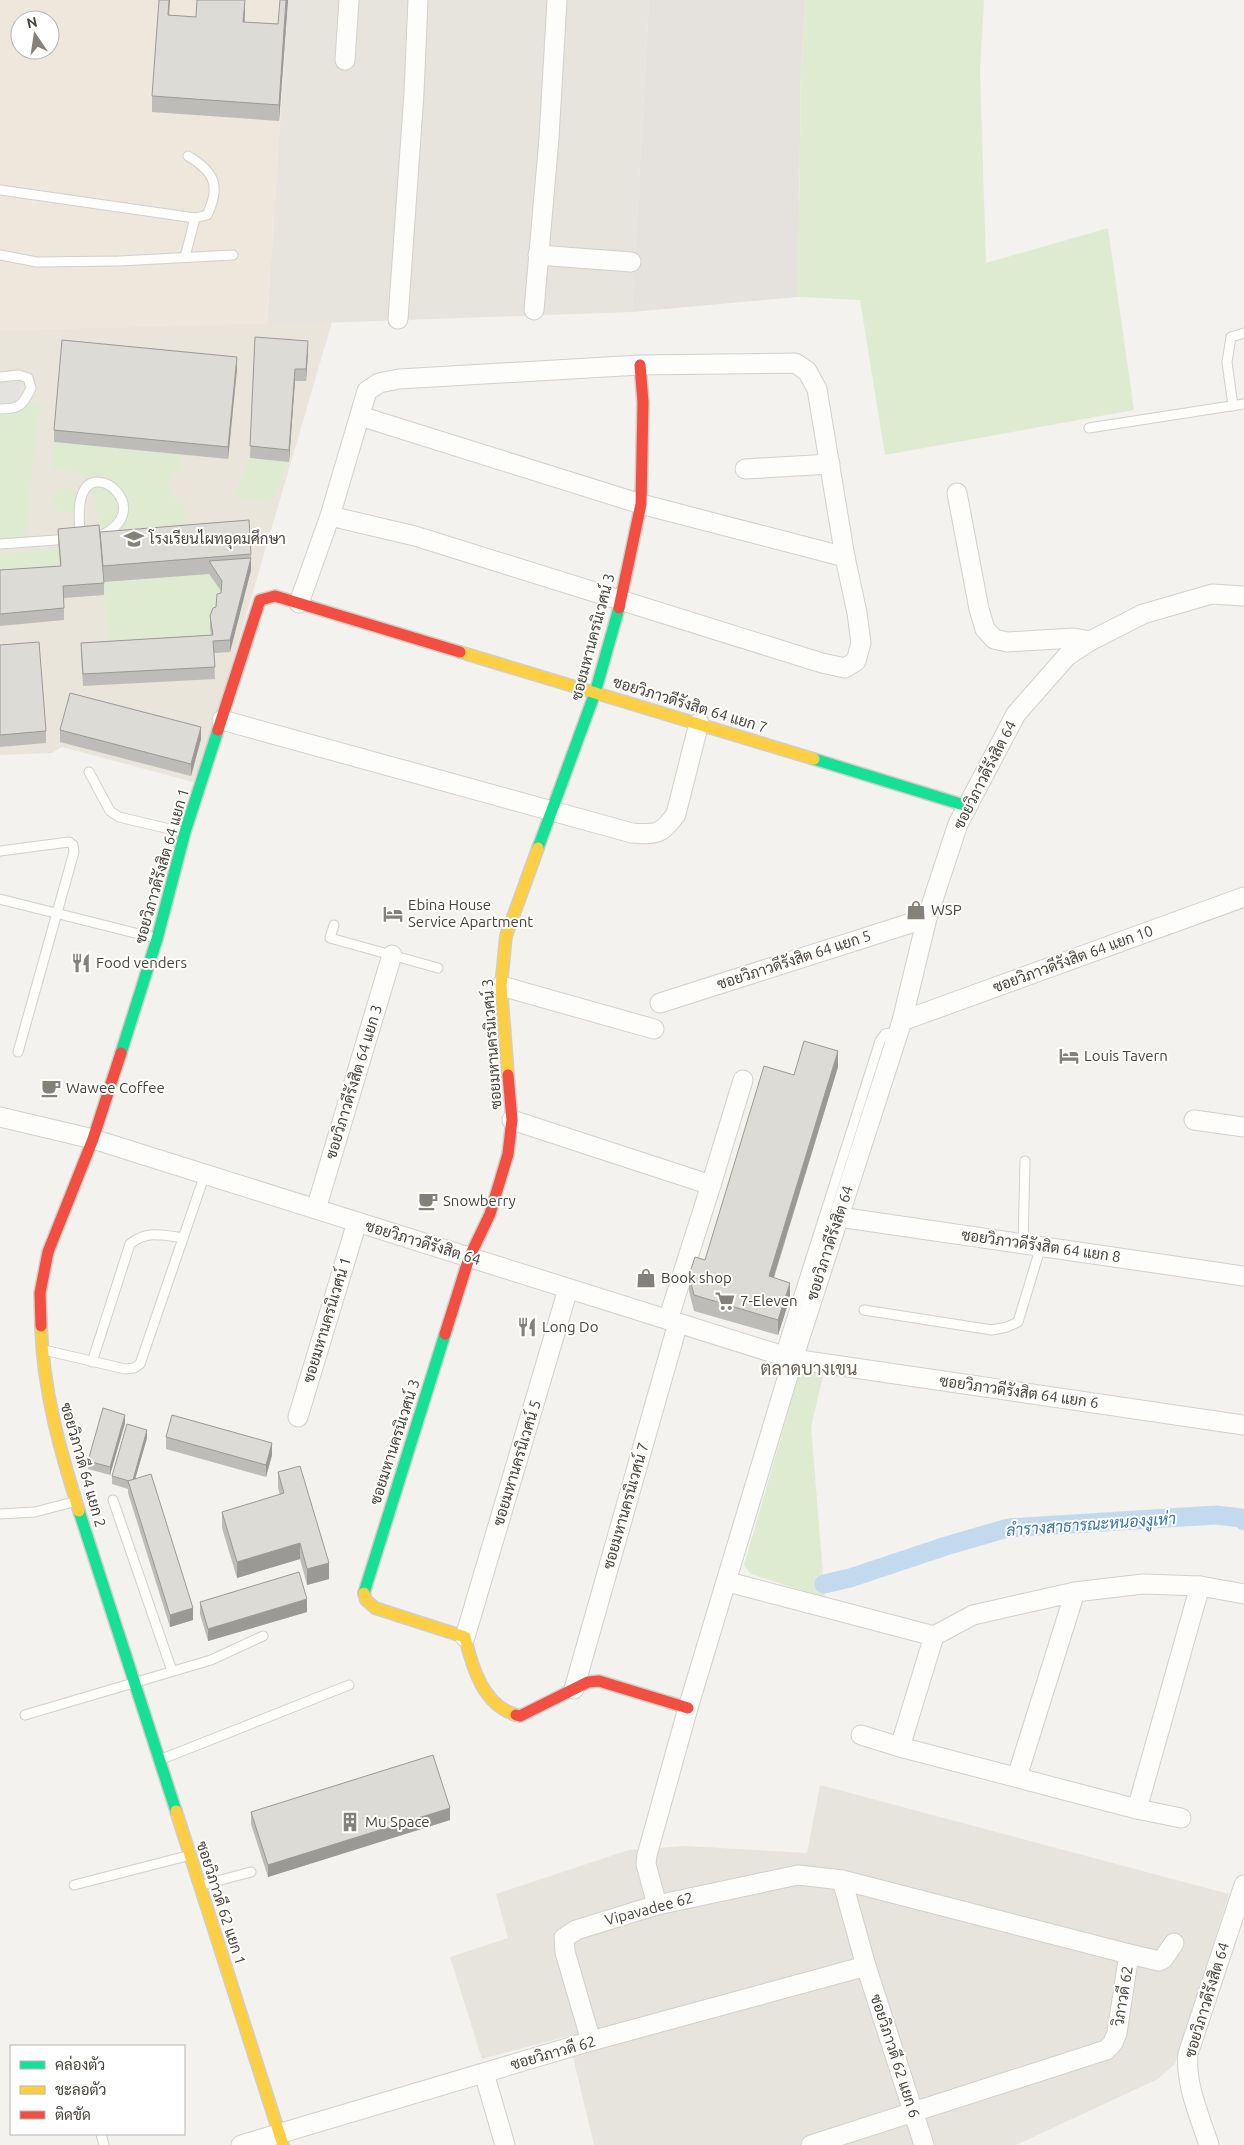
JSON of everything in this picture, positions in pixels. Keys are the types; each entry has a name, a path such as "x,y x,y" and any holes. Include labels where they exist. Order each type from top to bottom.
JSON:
{"street":[{"path":"345,60 349,0"},
{"path":"398,319 414,93 418,0"},
{"path":"534,310 549,138 557,0"},
{"path":"538,255 631,262"},
{"path":"299,603 330,516 367,391 379,383 399,379 640,365 795,363 806,371 817,389 845,557 858,613 861,642 856,661 845,668 822,664 415,536 330,516"},
{"name":"ซอยมหานครนิเวศน์ 3","path":"465,1636 375,1608 366,1600 364,1591 469,1258 490,1214 508,1154 512,1120 501,986 506,936 550,811 595,693 620,602 641,504 643,402 640,365"},
{"path":"360,416 641,504 845,557"},
{"path":"745,469 830,464"},
{"path":"957,493 979,609 985,629 994,639 1007,642 1074,638 1090,641"},
{"name":"ซอยวิภาวดีรังสิต 64","path":"0,1117 93,1139 786,1357 839,1217 900,1026 927,918 958,824 1016,714 1067,656 1090,641 1152,611 1212,594 1244,596"},
{"name":"ซอยวิภาวดีรังสิต 64 แยก 7","path":"260,600 275,596 699,723 967,806"},
{"name":"ซอยวิภาวดีรังสิต 64 แยก 1","path":"93,1139 157,939 185,832 260,600"},
{"path":"222,720 632,833 653,835 669,825 676,814 699,723"},
{"name":"ซอยวิภาวดีรังสิต 64 แยก 10","path":"900,1026 1244,897"},
{"name":"ซอยวิภาวดีรังสิต 64 แยก 5","path":"660,1003 927,918"},
{"name":"ซอยวิภาวดีรังสิต 64 แยก 3","path":"316,1209 392,955"},
{"path":"501,986 654,1029"},
{"name":"ซอยมหานครนิเวศน์ 7","path":"574,1689 673,1322 743,1080"},
{"path":"512,1120 712,1185"},
{"path":"1194,1120 1244,1127"},
{"name":"ซอยวิภาวดี 64 แยก 2","path":"93,1139 48,1252 40,1293 42,1349 47,1393 59,1448 134,1682"},
{"name":"ซอยวิภาวดีรังสิต 64 แยก 8","path":"839,1217 1244,1276"},
{"name":"ซอยมหานครนิเวศน์ 1","path":"298,1417 357,1222"},
{"name":"ซอยมหานครนิเวศน์ 5","path":"465,1636 568,1289"},
{"path":"658,1905 646,1864 647,1855 688,1708 728,1582 786,1357"},
{"name":"ซอยวิภาวดีรังสิต 64 แยก 6","path":"786,1357 1244,1425"},
{"path":"728,1582 934,1636"},
{"path":"900,1747 934,1636 973,1614 1075,1592 1143,1584 1200,1586 1244,1594"},
{"path":"1137,1809 1200,1586"},
{"path":"1017,1777 1075,1592"},
{"path":"465,1636 470,1661 483,1688 502,1710 510,1715 520,1716 588,1682 599,1681 688,1708"},
{"name":"ซอยวิภาวดี 62 แยก 1","path":"134,1682 281,2139"},
{"path":"861,1735 1137,1809 1181,1818"},
{"name":"Vipavadee 62","path":"591,2041 565,1952 564,1938 576,1930 658,1905 798,1874 842,1880"},
{"name":"วิภาวดี 62","path":"811,2145 1106,2050 1113,2043 1117,2033 1129,1954 842,1880"},
{"name":"ซอยวิภาวดี 62 แยก 6","path":"842,1880 866,1966 924,2145"},
{"name":"ซอยวิภาวดีรังสิต 64","path":"1208,2145 1187,2067 1188,2054 1244,1885"},
{"path":"1129,1954 1155,1962 1163,1959 1174,1943"},
{"name":"ซอยวิภาวดี 62","path":"241,2145 281,2139 484,2073 591,2041 866,1966"},
{"path":"484,2073 505,2145"}],"lane":[{"path":"0,190 195,218 207,215 215,199 213,178 204,165 188,156"},
{"path":"185,257 195,218"},
{"path":"0,256 38,262 119,261 233,255"},
{"path":"1233,406 1227,362 1231,337 1244,333"},
{"path":"0,376 19,375 28,378 31,388 23,404 11,409 0,409"},
{"path":"1090,428 1244,404"},
{"path":"0,544 80,538 100,536 115,529 121,520 124,506 121,495 114,487 103,482 93,483 84,490 80,504 80,538"},
{"path":"89,772 110,810 119,818 185,832"},
{"path":"0,851 69,842 73,845 74,852 18,1052"},
{"path":"0,899 157,939"},
{"path":"334,925 330,938 438,968"},
{"path":"786,1357 880,1041 885,1034 900,1026"},
{"path":"864,1310 992,1330 1007,1327 1018,1322 1032,1245 1026,1160"},
{"path":"42,1349 125,1369 134,1368 140,1364 205,1174"},
{"path":"92,1362 130,1244 138,1237 152,1234 183,1238"},
{"path":"113,1500 172,1671"},
{"path":"0,1514 35,1512 76,1502"},
{"path":"25,1715 211,1660 262,1636"},
{"path":"160,1760 349,1685"},
{"path":"74,1886 190,1855"},
{"path":"200,1885 251,1872"}],"shaded area":[{"path":"0,0 288,0 267,325 0,331"},
{"path":"288,0 649,0 632,312 267,325"},
{"path":"649,0 806,0 801,64 798,297 632,312"},
{"name":"โรงเรียนไผทอุดมศึกษา","path":"332,322 197,783 62,747 52,753 0,755 0,331"},
{"path":"0,373 21,373 20,402 0,403"},
{"path":"820,1785 1229,1894 1175,2064 1158,2079 1016,2145 594,2145 568,2036 482,2059 450,1957 508,1938 496,1894 629,1850 686,1846 807,1853"}],"green space":[{"path":"806,0 984,0 980,70 986,263 1108,228 1134,410 885,455 860,300 798,297 801,64"},
{"path":"0,403 40,404 25,537 0,539"},
{"path":"54,442 180,454 182,468 171,476 168,487 173,497 185,504 185,533 99,538 95,500 86,480 77,473 66,470 51,470"},
{"path":"250,458 289,462 272,504 235,498"},
{"path":"66,488 75,492 79,501 75,510 66,514 57,510 53,501 57,492"},
{"path":"59,549 61,578 0,583 0,554"},
{"path":"209,573 222,593 213,647 110,653 103,582"},
{"path":"801,1368 824,1372 811,1427 825,1598 751,1574 744,1565"}],"building":[{"path":"159,0 169,0 168,15 196,17 197,0 245,0 243,22 278,24 280,0 286,0 279,105 152,96"},
{"path":"255,337 308,341 306,369 295,369 289,450 250,446"},
{"path":"62,340 237,357 228,447 54,430"},
{"path":"249,520 251,554 103,566 100,532"},
{"path":"99,525 104,583 63,586 64,608 0,614 0,570 61,566 58,529"},
{"path":"251,558 230,640 213,641 215,667 83,674 81,643 213,635 210,616 213,608 216,607 217,594 221,593 222,581 209,561"},
{"path":"39,642 46,731 0,735 0,645"},
{"path":"70,693 201,727 191,764 60,730"},
{"path":"804,1041 838,1051 769,1276 790,1283 778,1320 694,1295 689,1275 695,1257 705,1260 764,1066 794,1075"},
{"path":"103,1408 125,1415 110,1467 88,1461"},
{"path":"172,1415 272,1443 266,1465 166,1437"},
{"path":"127,1424 147,1430 133,1480 129,1481 112,1476"},
{"path":"300,1466 329,1563 307,1569 300,1543 237,1562 222,1512 284,1493 278,1472"},
{"path":"151,1474 193,1608 170,1615 128,1481"},
{"path":"299,1572 307,1599 208,1629 200,1602"},
{"name":"Mu Space","path":"433,1755 450,1808 268,1865 251,1812"}],"waterway":[{"name":"ลำรางสาธารณะหนองงูเห่า","path":"824,1584 850,1578 946,1546 1008,1528 1216,1515 1241,1518 1244,1521"}],"traffic: fast":[{"path":"538,848 595,693 619,608"},
{"path":"121,1053 157,939 185,832 218,730"},
{"path":"814,759 967,806"},
{"path":"364,1593 445,1334"},
{"path":"79,1511 176,1811"}],"traffic: slow":[{"path":"460,652 814,759"},
{"path":"508,1075 501,986 506,936 538,848"},
{"path":"41,1326 42,1350 49,1397 65,1465 79,1511"},
{"path":"364,1593 366,1600 375,1608 465,1637 471,1660 487,1694 495,1703 516,1715"},
{"path":"176,1811 283,2145"}],"traffic: jam":[{"path":"619,608 641,504 643,402 640,365"},
{"path":"218,730 260,600 275,596 460,652"},
{"path":"41,1326 40,1293 48,1252 93,1139 121,1053"},
{"path":"445,1334 469,1258 490,1214 508,1154 512,1120 508,1075"},
{"path":"516,1715 520,1716 588,1682 599,1681 688,1708"}],"place":[{"name":"โรงเรียนไผทอุดมศึกษา","path":"134,539"},
{"name":"WSP","path":"916,910"},
{"name":"Ebina House Service Apartment","path":"393,914"},
{"name":"Food venders","path":"81,963"},
{"name":"Louis Tavern","path":"1069,1056"},
{"name":"Wawee Coffee","path":"51,1088"},
{"name":"Snowberry","path":"428,1201"},
{"name":"Book shop","path":"646,1278"},
{"name":"7-Eleven","path":"725,1301"},
{"name":"Long Do","path":"527,1327"},
{"name":"Mu Space","path":"350,1822"}],"district":[{"name":"ตลาดบางเขน","path":"809,1369"}]}
